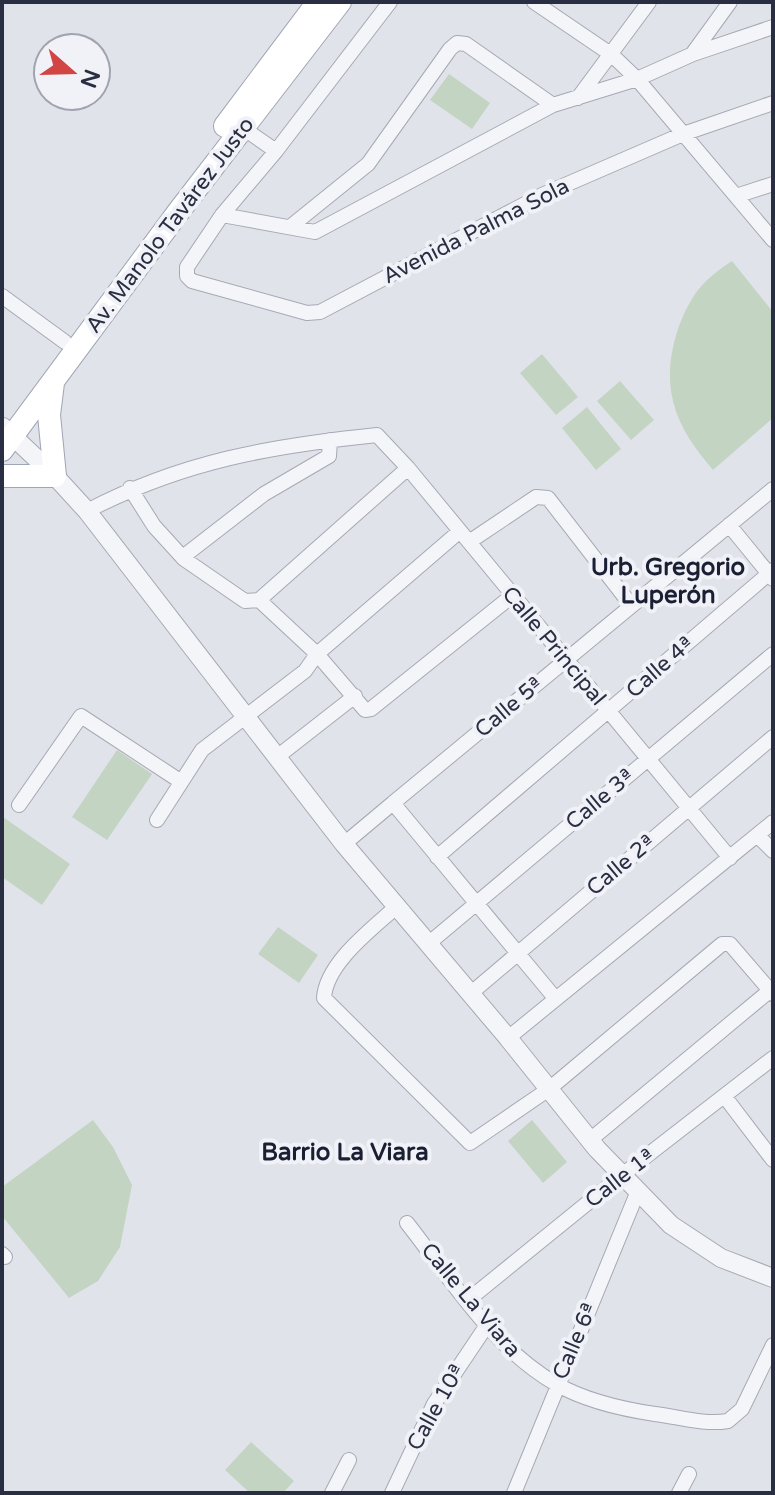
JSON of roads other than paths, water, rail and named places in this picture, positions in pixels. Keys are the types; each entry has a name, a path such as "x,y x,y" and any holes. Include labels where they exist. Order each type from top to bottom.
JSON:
{"main road":[{"name":"Av. Manolo Tavárez Justo","path":"5,435 65,342 318,2"},
{"name":"Av. Manolo Tavárez Justo","path":"5,435 53,382 340,2"},
{"path":"2,476 55,476 49,415 53,382"}],"street":[{"path":"222,215 276,151 390,2"},
{"path":"534,2 556,8 637,79 773,240"},
{"path":"578,98 649,2"},
{"path":"693,54 730,2"},
{"path":"222,215 315,232 553,105 637,79 693,54 773,27"},
{"path":"290,227 368,164 457,43 466,44 553,105"},
{"name":"Avenida Palma Sola","path":"222,215 187,267 187,276 192,281 307,313 320,312 542,195 683,134 773,103"},
{"path":"243,128 276,151"},
{"path":"736,196 773,184"},
{"path":"2,296 65,342"},
{"path":"5,435 55,476 87,511 344,844 590,1140 671,1225 721,1258 773,1278"},
{"name":"Calle Principal","path":"330,440 377,435 408,468 730,858"},
{"path":"87,511 130,488 205,463 292,444 330,440 329,456 264,494 184,556"},
{"path":"130,488 154,526 184,556 245,601 259,600 408,468"},
{"name":"Calle 5ª","path":"344,844 773,489"},
{"path":"157,820 202,750 305,671 317,654 464,537 536,497 548,498 631,605"},
{"path":"729,525 772,574"},
{"name":"Calle 4ª","path":"437,857 772,574"},
{"path":"259,600 317,654 365,710 371,709 513,595"},
{"name":"Calle 3ª","path":"428,944 773,654"},
{"path":"277,757 355,696"},
{"path":"19,805 81,716 180,781"},
{"name":"Calle 2ª","path":"470,994 773,737"},
{"path":"393,803 555,998"},
{"path":"508,1038 773,822"},
{"path":"757,835 773,851"},
{"path":"396,907 357,943 334,970 325,986 324,998 470,1143 549,1089 726,943 772,991 590,1140"},
{"name":"Calle 1ª","path":"468,1300 773,1058"},
{"path":"725,1097 773,1160"},
{"name":"Calle 6ª","path":"514,1493 638,1191"},
{"name":"Calle La Viara","path":"407,1223 487,1325 514,1354 557,1385 589,1399 629,1410 707,1422 728,1421 742,1409 773,1345"},
{"name":"Calle 10ª","path":"392,1493 434,1404 487,1325"},
{"path":"332,1493 349,1460"},
{"path":"679,1493 689,1474"}],"district":[{"name":"Urb. Gregorio Luperón","path":"668,581"},
{"name":"Barrio La Viara","path":"345,1152"}]}
